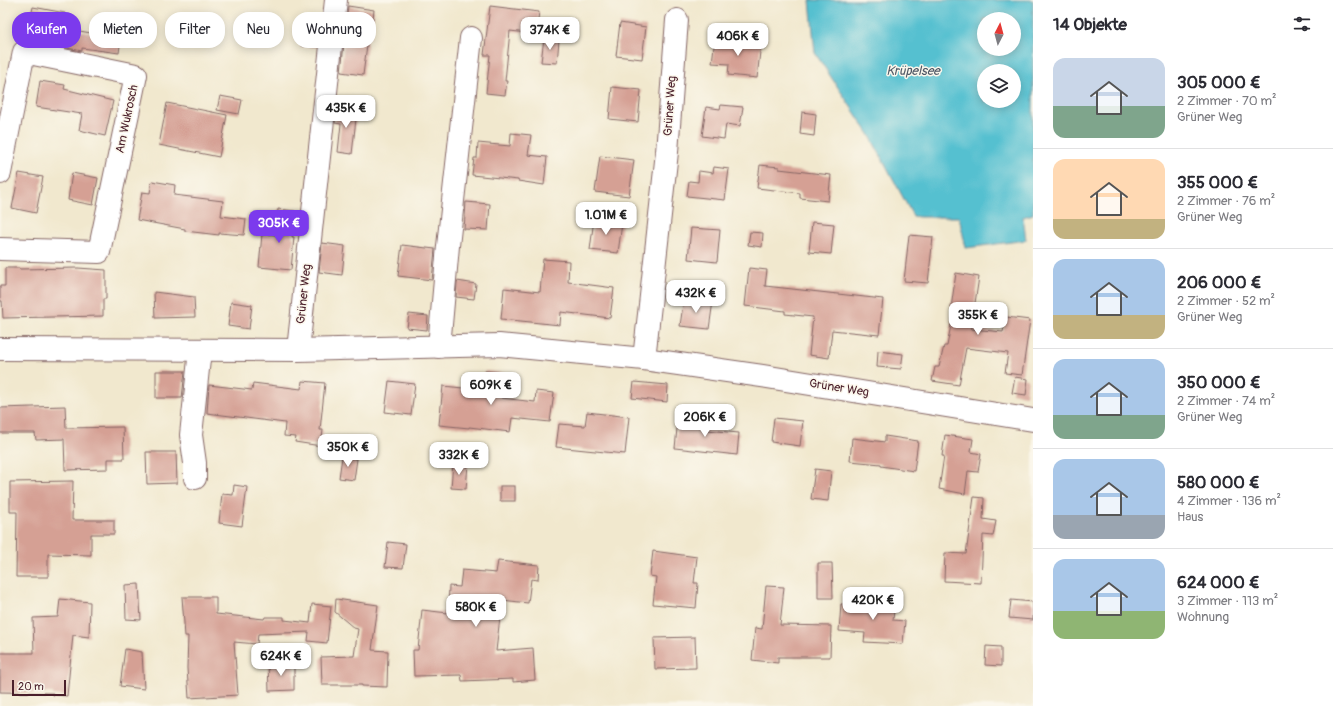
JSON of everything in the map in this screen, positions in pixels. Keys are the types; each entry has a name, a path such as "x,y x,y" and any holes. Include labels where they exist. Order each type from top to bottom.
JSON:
{"street":[{"name":"Grüner Weg","path":"298,350 336,0"},
{"name":"Grüner Weg","path":"644,359 667,152 677,20"},
{"path":"439,347 448,246 471,38"},
{"name":"Am Wukrosch","path":"0,172 24,52 136,75 99,252 0,249"},
{"name":"Grüner Weg","path":"0,349 298,350 499,345 644,359 762,376 1033,420"},
{"path":"195,478 195,463 191,436 200,350"}],"water":[{"name":"Krüpelsee","path":"810,0 1033,0 1033,214 1023,217 1026,240 966,248 959,217 913,216 869,134 815,53"}],"building":[{"path":"348,6 374,10 374,12 347,12"},
{"path":"490,6 539,12 536,34 510,31 505,95 486,93 490,55 484,55"},
{"path":"33,7 60,12 32,12"},
{"path":"620,23 646,27 642,59 616,56"},
{"path":"81,31 89,33 89,48 120,48 119,53 82,48 82,51 67,48 81,48"},
{"path":"544,38 559,40 557,63 541,62"},
{"path":"715,38 761,43 757,78 728,75 729,64 712,63"},
{"path":"344,48 367,48 363,75 341,72"},
{"path":"40,81 65,85 64,89 113,101 105,136 79,130 82,114 36,107"},
{"path":"612,87 641,90 638,122 609,119"},
{"path":"220,96 242,100 239,114 217,110"},
{"path":"167,103 227,115 219,157 159,145"},
{"path":"721,105 743,107 740,126 726,124 724,139 702,136 706,107 720,109"},
{"path":"337,107 357,110 352,154 338,152 341,124 335,123"},
{"path":"802,112 816,114 814,136 800,134"},
{"path":"511,133 531,135 528,155 547,157 544,185 518,180 472,175 474,158 477,158 478,143 510,146"},
{"path":"600,156 634,160 629,196 595,192"},
{"path":"760,165 779,167 779,169 831,175 828,201 800,198 800,193 757,188"},
{"path":"714,167 729,169 725,200 687,196 689,181 698,182 699,171 713,173"},
{"path":"19,173 43,177 36,213 12,208"},
{"path":"72,173 98,178 93,205 68,200"},
{"path":"152,181 175,185 174,195 223,201 221,216 246,219 244,235 219,233 219,235 185,231 185,229 137,220 142,192 150,193"},
{"path":"466,202 490,204 488,230 464,229"},
{"path":"278,209 295,211 292,237 294,237 291,270 259,267 262,234 276,235"},
{"path":"594,219 622,223 618,253 590,250"},
{"path":"812,222 834,224 831,254 809,252"},
{"path":"691,228 720,230 717,262 688,259"},
{"path":"750,232 763,233 762,247 748,245"},
{"path":"909,235 933,237 928,283 904,281"},
{"path":"322,243 345,246 342,275 319,272"},
{"path":"402,245 435,249 432,280 398,276"},
{"path":"543,259 569,261 568,282 614,288 610,318 561,312 560,325 501,319 504,288 540,292"},
{"path":"5,268 78,268 106,270 106,299 103,299 103,316 3,318 2,301 0,301 0,286 5,286"},
{"path":"749,268 767,270 765,286 883,299 879,335 832,330 829,358 809,355 813,317 785,314 785,311 745,306"},
{"path":"956,273 979,277 971,329 1003,332 1006,317 1030,320 1022,375 1005,373 1008,353 966,348 959,385 932,381 935,367 939,367 944,346 947,346 954,309 951,308"},
{"path":"457,281 476,284 474,299 456,297"},
{"path":"154,292 194,297 195,317 155,318"},
{"path":"684,298 713,301 709,329 680,326"},
{"path":"231,302 252,305 249,329 228,326"},
{"path":"409,314 428,316 427,330 407,328"},
{"path":"878,351 903,354 901,369 877,367"},
{"path":"156,371 185,371 182,398 156,398"},
{"path":"485,371 504,373 501,398 535,402 536,391 554,393 550,422 512,418 510,432 439,425 443,386 483,390"},
{"path":"1015,377 1028,379 1026,395 1012,393"},
{"path":"302,381 325,383 320,430 323,430 321,446 295,442 296,437 284,436 285,423 207,413 209,385 252,390 253,383 301,389"},
{"path":"389,381 415,384 411,415 385,412"},
{"path":"634,382 668,385 667,402 632,398"},
{"path":"65,406 66,428 123,427 124,459 108,459 108,469 65,470 64,439 36,440 35,433 0,433 0,408"},
{"path":"587,412 629,417 625,454 556,447 559,424 585,426"},
{"path":"774,418 803,421 800,446 771,442"},
{"path":"678,419 707,422 707,430 739,433 737,455 675,448"},
{"path":"945,435 973,439 971,452 981,454 978,472 968,471 965,494 939,489 944,456 942,456"},
{"path":"885,436 918,441 914,471 881,466 881,464 850,461 852,438 885,442"},
{"path":"146,452 176,452 177,483 147,484"},
{"path":"342,457 357,459 354,480 339,478"},
{"path":"453,462 468,464 466,489 451,488"},
{"path":"815,469 831,471 828,501 811,499"},
{"path":"73,481 72,520 114,520 114,534 91,534 91,555 48,554 48,577 16,577 17,512 10,512 10,482"},
{"path":"234,485 247,487 242,526 219,523 222,494 233,495"},
{"path":"500,486 515,486 515,501 500,501"},
{"path":"974,497 984,498 983,519 996,521 993,536 983,535 981,583 944,581 945,553 966,554"},
{"path":"388,542 406,544 403,568 385,567"},
{"path":"653,551 697,557 694,583 698,583 696,608 653,604 656,577 650,576"},
{"path":"498,561 539,565 538,580 531,579 528,603 502,600 496,651 533,648 535,680 513,682 513,679 462,681 461,675 414,676 413,650 418,650 422,610 448,613 449,586 460,587 462,570 496,573"},
{"path":"818,563 832,563 833,598 818,598"},
{"path":"139,584 141,620 126,619 125,585"},
{"path":"766,586 784,587 780,625 831,626 830,657 778,657 778,663 752,660 755,628 762,629"},
{"path":"182,597 216,597 216,614 264,619 265,617 284,617 284,620 310,623 312,604 331,606 327,643 308,641 309,632 258,634 257,644 234,642 238,695 189,698 187,668 188,636 185,636"},
{"path":"867,598 895,600 893,620 905,621 903,644 864,642 865,633 839,631 841,604 867,606"},
{"path":"60,599 90,602 89,637 73,635 67,696 53,695 53,693 0,692 0,653 34,653 33,618 58,617"},
{"path":"336,599 378,605 372,650 388,651 387,687 362,685 322,685 321,657 354,656 358,629 354,628 335,612"},
{"path":"1011,600 1033,602 1033,620 1009,618"},
{"path":"695,637 696,668 655,669 654,638"},
{"path":"986,646 1001,647 1001,666 985,665"},
{"path":"125,649 142,652 144,689 120,686"},
{"path":"268,663 294,663 294,690 269,691"}]}
